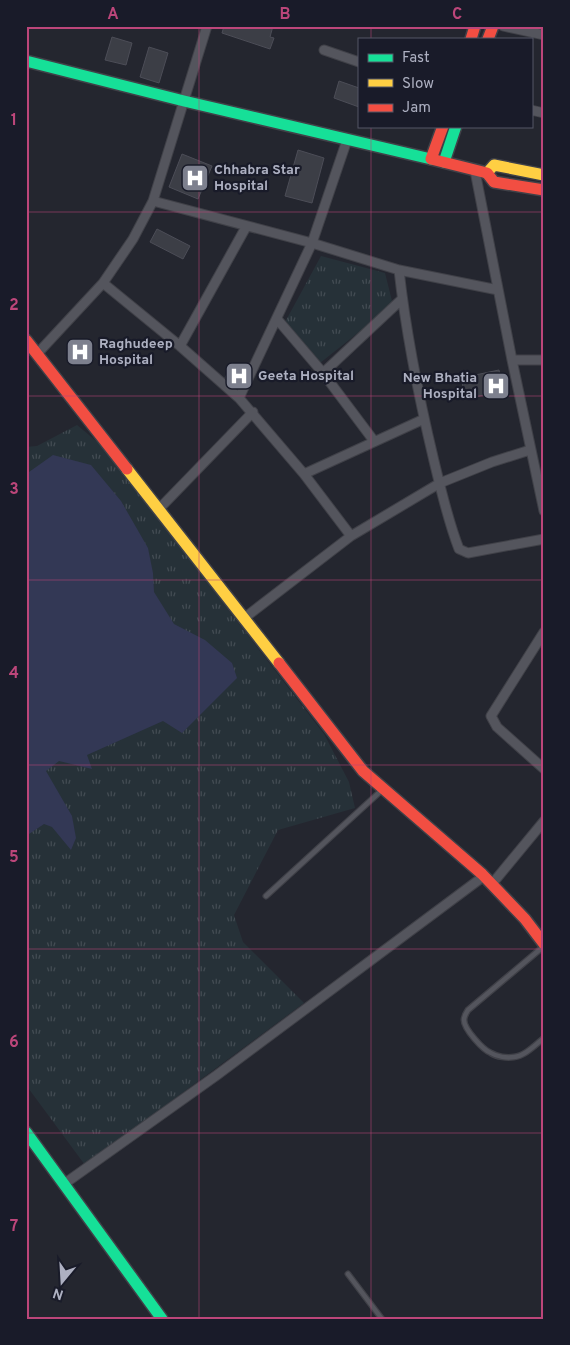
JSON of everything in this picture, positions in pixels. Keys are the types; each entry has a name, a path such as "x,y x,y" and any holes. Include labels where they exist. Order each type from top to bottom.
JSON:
{"street":[{"path":"37,354 103,283 133,239 153,200 207,26"},
{"path":"472,38 476,26"},
{"path":"488,38 493,26"},
{"path":"503,26 544,35"},
{"path":"324,50 358,62"},
{"path":"26,54 30,64 184,102 444,162 487,173 494,182 544,190"},
{"path":"532,110 544,114"},
{"path":"432,159 442,128"},
{"path":"444,162 455,128"},
{"path":"239,398 312,243 347,140"},
{"path":"487,173 494,165 544,174"},
{"path":"475,170 544,512"},
{"path":"153,200 246,227 312,243 399,270 498,290"},
{"path":"180,346 246,227"},
{"path":"399,270 402,299 424,419 459,549 468,554 544,539"},
{"path":"103,283 180,346 253,412 304,474 350,536"},
{"path":"323,373 402,299"},
{"path":"277,319 323,373 374,442"},
{"path":"26,340 344,749 363,771 488,880 525,918 544,945"},
{"path":"512,360 544,360"},
{"path":"158,510 253,412"},
{"path":"304,474 424,419"},
{"path":"242,619 350,536 440,483 492,462 530,450"},
{"path":"544,632 491,716 497,727 544,769"},
{"path":"64,1184 488,880 544,821"},
{"path":"26,1132 162,1319"}],"lane":[{"path":"266,896 383,789"},
{"path":"544,945 468,1010 464,1019 465,1027 491,1054 513,1058 520,1056 544,1038"},
{"path":"348,1274 382,1319"}],"green space":[{"path":"321,256 385,273 393,305 320,363 284,324"},
{"path":"77,425 101,445 324,734 349,782 355,808 278,830 234,915 243,942 304,1003 85,1165 26,1085 26,447 37,446"}],"water":[{"path":"53,455 91,465 121,501 148,548 153,573 154,592 174,624 205,640 232,663 237,678 182,733 163,721 87,755 92,769 59,761 46,771 72,816 76,838 71,850 52,827 44,824 26,836 26,472 29,472"}],"building":[{"path":"224,26 273,26 270,37 274,38 270,49 222,33"},
{"path":"112,37 132,43 126,65 105,60"},
{"path":"149,47 168,53 159,83 140,77"},
{"path":"339,81 358,88 358,107 334,98"},
{"path":"298,150 324,158 312,203 285,196"},
{"path":"182,154 212,166 198,199 169,187"},
{"path":"157,229 190,246 183,259 150,242"},
{"path":"78,341 90,356 81,363 69,348"},
{"path":"232,363 245,369 238,387 225,378"},
{"path":"499,370 503,391 466,399 461,378"}],"traffic: fast":[{"path":"26,61 184,101 431,159"},
{"path":"444,162 455,128"},
{"path":"26,1132 162,1319"}],"traffic: slow":[{"path":"487,173 494,165 544,175"},
{"path":"127,469 279,663"}],"traffic: jam":[{"path":"471,38 475,26"},
{"path":"488,38 493,26"},
{"path":"431,159 442,128"},
{"path":"431,159 487,173 494,182 544,190"},
{"path":"26,340 127,469"},
{"path":"279,663 363,771 482,874 525,919 544,944"}],"place":[{"name":"Chhabra Star Hospital","path":"195,178"},
{"name":"Raghudeep Hospital","path":"80,352"},
{"name":"Geeta Hospital","path":"239,376"},
{"name":"New Bhatia Hospital","path":"496,386"}]}
